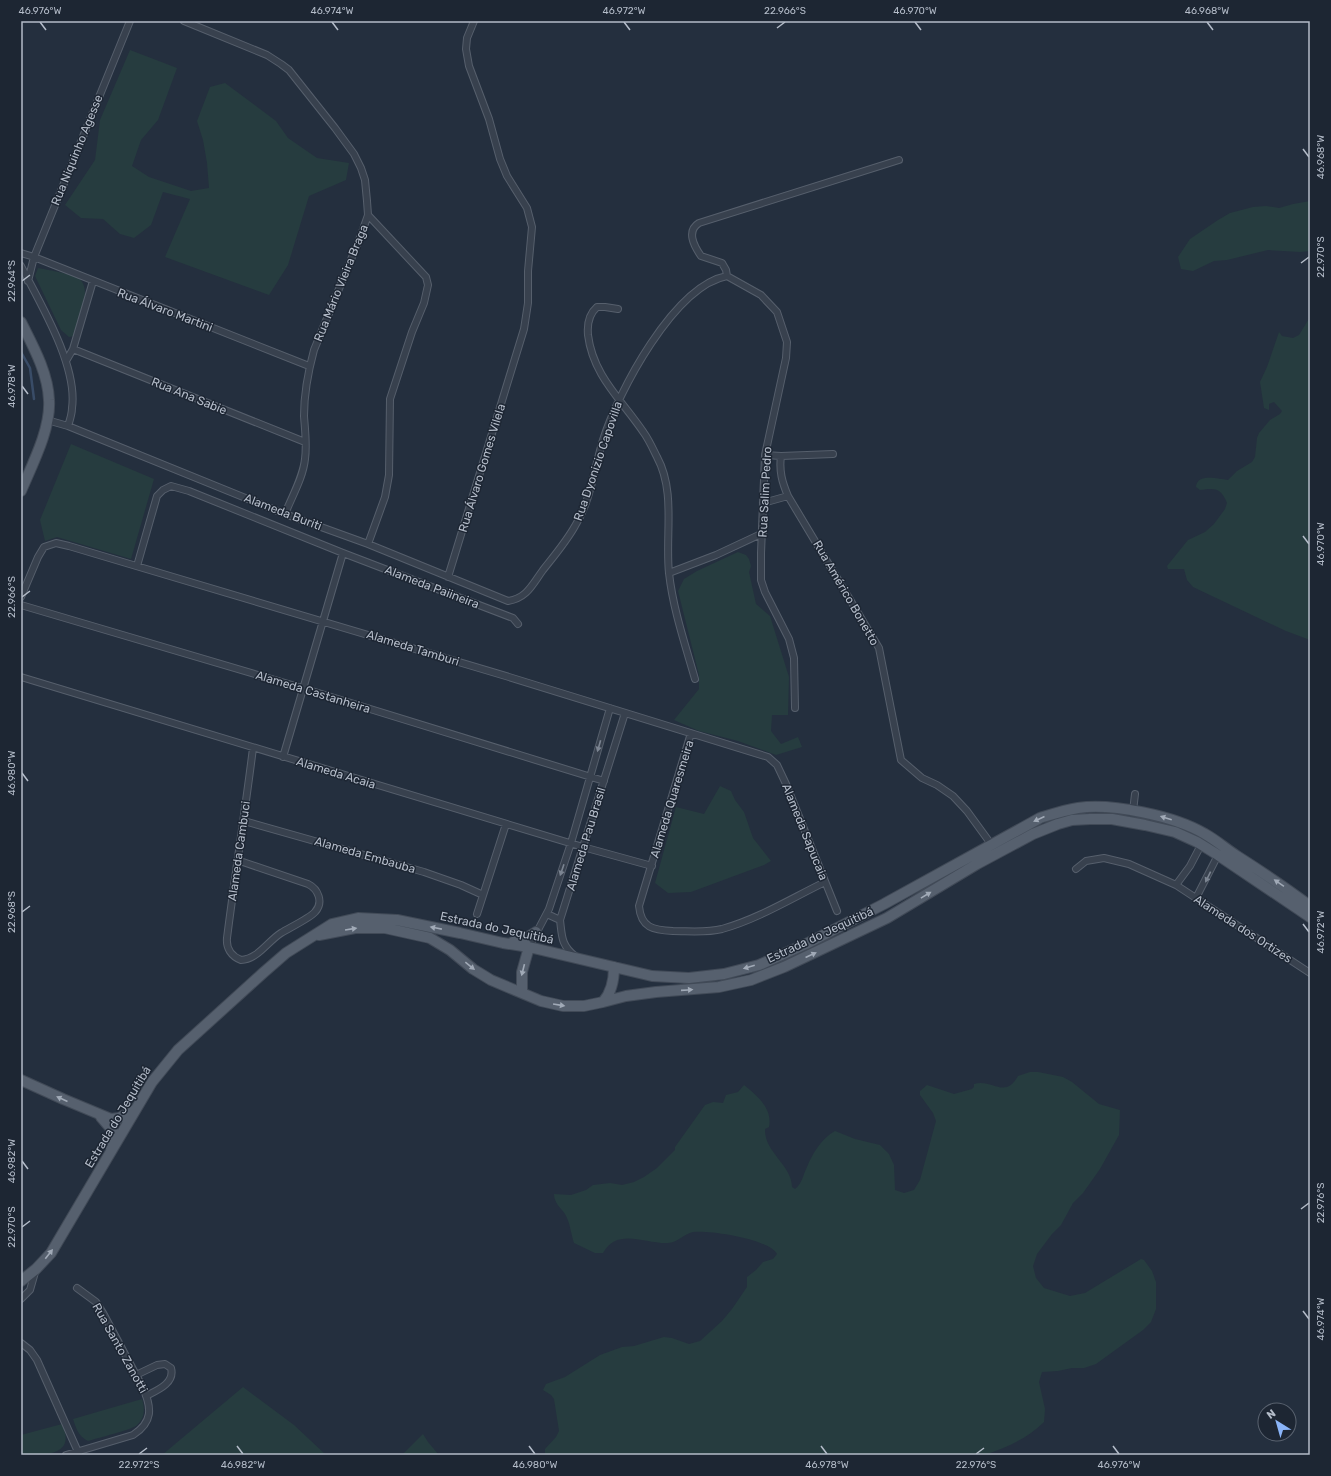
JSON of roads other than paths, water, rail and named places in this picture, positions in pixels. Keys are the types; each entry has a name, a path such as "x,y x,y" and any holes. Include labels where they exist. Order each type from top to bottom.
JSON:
{"main road":[{"path":"21,322 37,356 45,380 49,402 47,420 40,443 21,491"},
{"name":"Estrada do Jequitibá","path":"21,1282 36,1269 51,1252 134,1110 152,1082 178,1050 280,958 332,924 358,918 397,920 529,947 652,976 689,978 724,974 759,965 806,944 884,904 1040,818 1057,812 1090,807 1133,811 1178,821 1204,833 1280,883 1310,906"},
{"name":"Estrada do Jequitibá","path":"312,937 355,928 385,928 430,938 450,950 473,969 491,980 541,1001 563,1006 584,1006 626,996 656,992 719,988 751,980 777,970 887,918 1039,831 1072,820 1090,819 1112,819 1175,832 1201,844 1310,917"},
{"path":"504,943 523,940 536,932"},
{"path":"522,993 522,972 529,947"},
{"path":"603,1002 608,996 612,987 614,967"},
{"path":"21,1080 98,1114 115,1119 123,1117 134,1110"},
{"path":"98,1114 113,1131 110,1153"}],"street":[{"name":"Rua Niquinho Agesse","path":"28,281 34,257 130,21"},
{"name":"Rua Mário Vieira Braga","path":"184,21 267,55 289,70 335,128 354,154 362,168 366,188 368,215 309,366 306,382 304,414 305,459 301,475 285,514"},
{"name":"Rua Álvaro Gomes Vilela","path":"448,577 524,329 528,303 528,271 532,227 527,208 507,176 500,159 488,119 469,66 466,49 467,38 474,21"},
{"path":"727,276 726,270 722,263 715,260 705,259 694,246 692,233 695,226 899,160"},
{"path":"368,215 426,277 428,285 424,303 412,332 390,399 389,475 385,497 368,544"},
{"name":"Rua Álvaro Martini","path":"21,253 309,366"},
{"path":"21,266 54,330 66,360 73,393 73,408 68,426"},
{"name":"Rua Dyonizio Capovilla","path":"518,599 528,590 576,526 588,499 603,439 619,399 631,376 659,331 673,313 696,291 714,280 727,276"},
{"name":"Rua Salim Pedro","path":"727,276 761,295 770,304 777,312 787,342 786,358 765,455 761,580 765,592 790,639 794,658 795,708"},
{"path":"66,360 73,349 93,281"},
{"path":"618,309 597,307 591,313 587,329 590,349 597,368 605,381 644,433 658,459 667,487 669,573 676,609 695,679"},
{"name":"Rua Ana Sabie","path":"73,349 305,442"},
{"name":"Alameda Buriti","path":"47,420 68,426 285,514 368,544 508,601 518,599"},
{"path":"765,455 781,456 834,454"},
{"name":"Rua Américo Bonetto","path":"781,456 781,475 788,496 879,648 901,760 922,778 937,785 953,796 967,811 991,844"},
{"name":"Alameda Paiineira","path":"137,566 157,496 170,486 190,491 343,553 513,618 518,624"},
{"path":"763,503 788,496"},
{"path":"669,573 716,555 763,533"},
{"name":"Alameda Tamburi","path":"21,597 38,557 44,547 56,543 509,677 768,757"},
{"path":"282,757 343,553"},
{"name":"Alameda Castanheira","path":"21,605 302,688 604,781"},
{"name":"Alameda Acaia","path":"21,677 582,847 652,866"},
{"name":"Alameda Pau Brasil","path":"529,947 547,914 571,843 610,708"},
{"name":"Alameda Pau Brasil","path":"580,959 568,950 563,942 560,920 625,713"},
{"name":"Alameda Quaresmeira","path":"652,866 691,733"},
{"name":"Alameda Cambuci","path":"237,860 308,884 316,889 320,902 314,913 279,934 254,956 240,960 231,952 226,943 237,860 244,821 253,748"},
{"name":"Alameda Sapucaia","path":"768,757 777,765 782,775 837,911"},
{"path":"1133,811 1135,794"},
{"name":"Alameda Embauba","path":"244,821 424,872 461,885 483,895"},
{"path":"477,914 506,824"},
{"path":"1176,885 1190,866 1201,844"},
{"path":"1196,898 1218,855"},
{"name":"Alameda dos Ortizes","path":"1076,870 1086,860 1104,858 1130,864 1176,885 1310,973"},
{"path":"652,866 639,906 639,912 643,922 647,926 660,930 698,932 721,929 753,918 825,882"},
{"path":"547,914 560,920"},
{"path":"21,1299 30,1290 36,1269"},
{"name":"Rua Santo Zanotti","path":"66,1455 79,1453 133,1435 140,1431 146,1424 150,1413 146,1396 136,1375 96,1302 77,1288"},
{"path":"21,1343 30,1350 37,1360 79,1453"},
{"path":"136,1375 165,1364 171,1368 173,1373 170,1381 146,1396"}],"waterway":[{"path":"21,352 30,368 34,399"}]}
